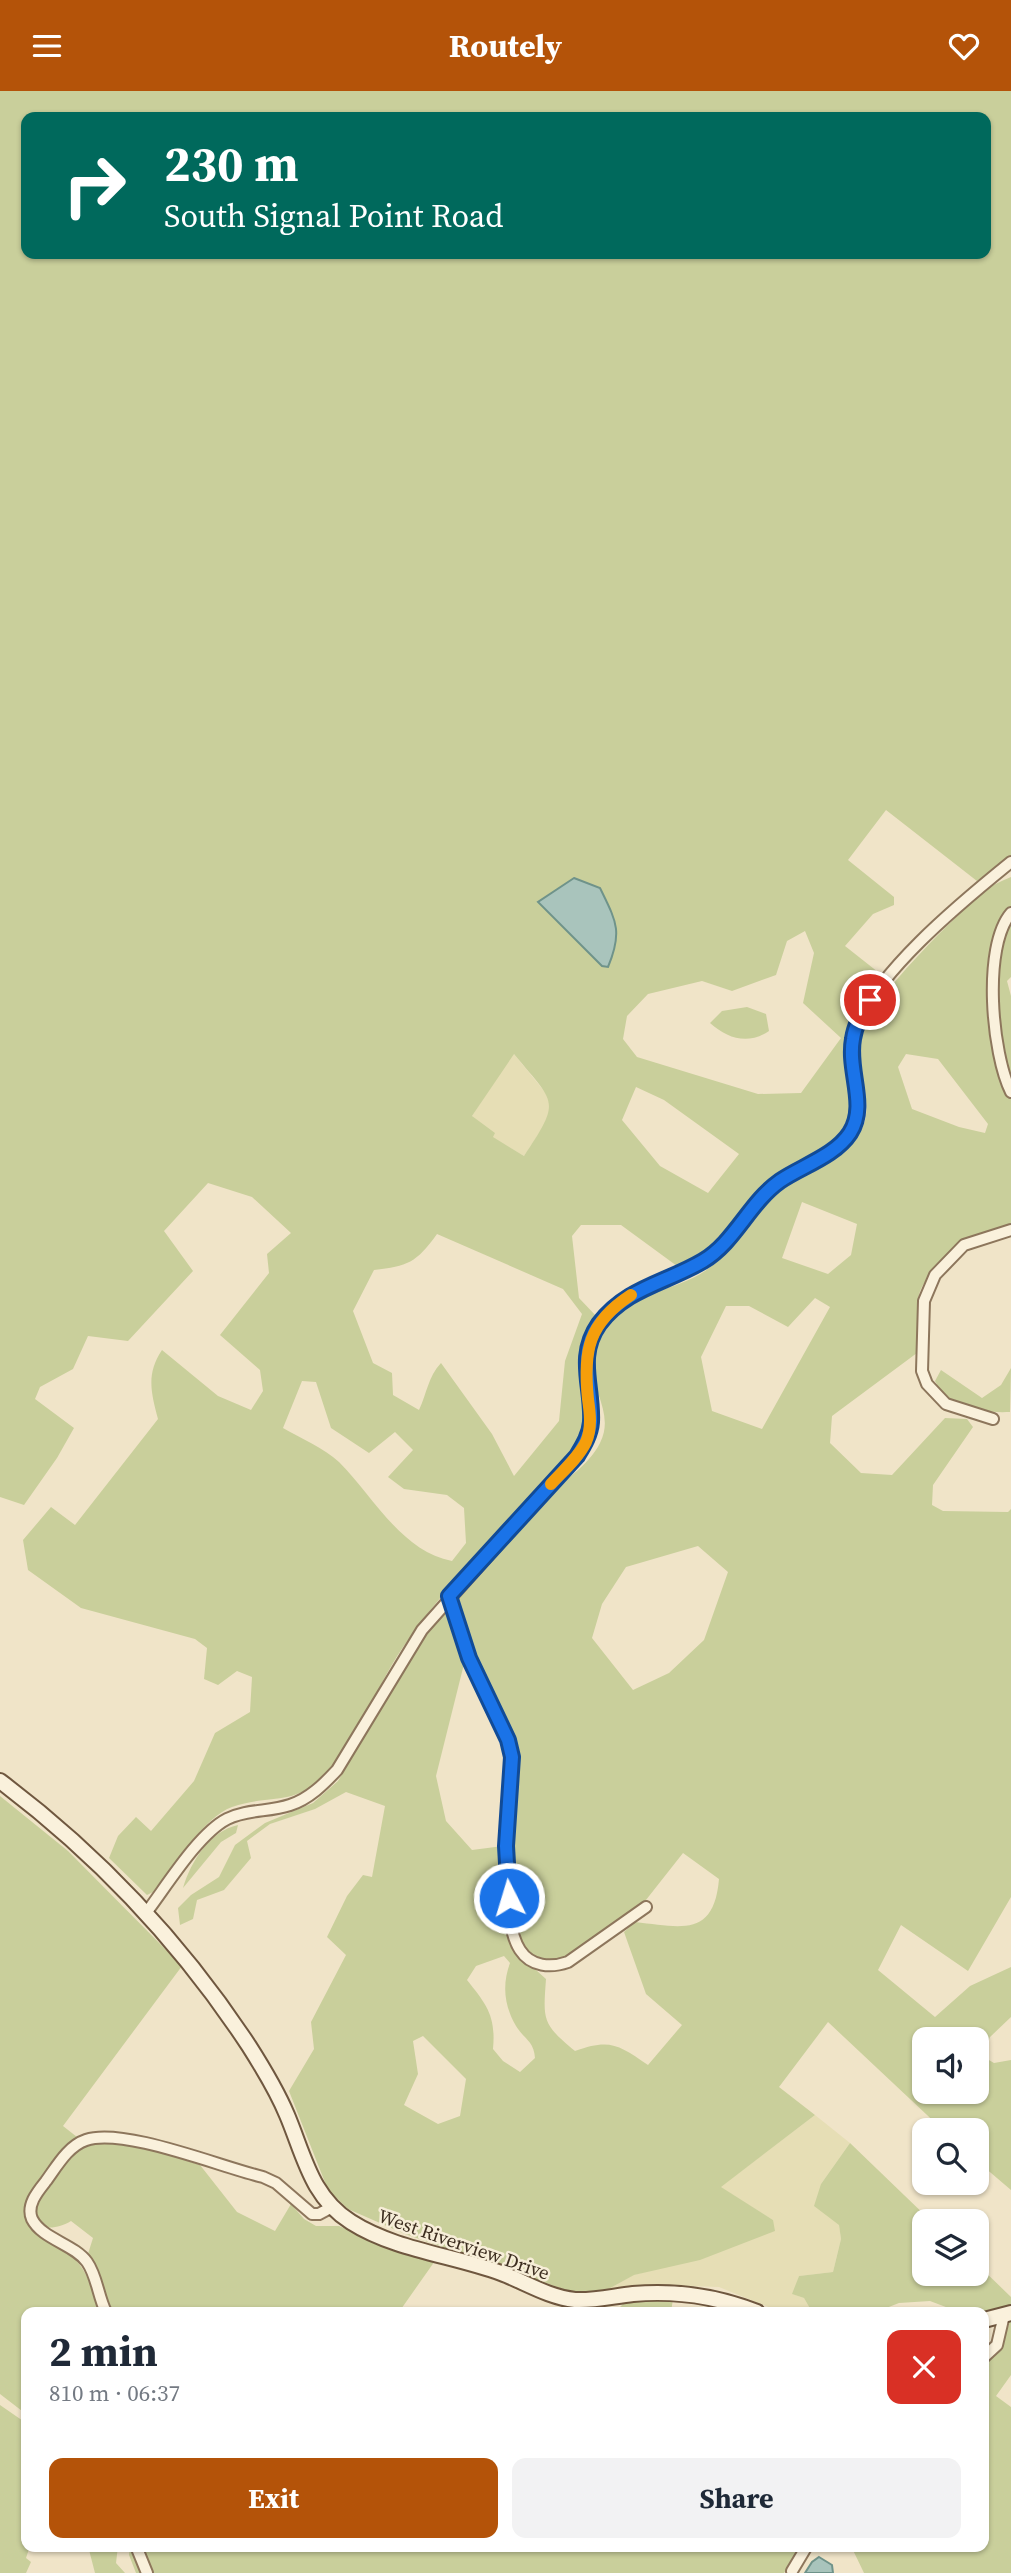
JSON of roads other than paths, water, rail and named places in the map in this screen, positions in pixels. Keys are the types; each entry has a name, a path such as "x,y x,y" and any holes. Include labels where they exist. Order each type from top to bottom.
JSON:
{"street":[{"path":"146,1913 206,1836 224,1821 242,1813 291,1805 323,1785 354,1746 410,1647 449,1596 577,1456 587,1440 591,1422 586,1354 599,1325 625,1299 644,1286 705,1260 779,1181 837,1147 848,1136 858,1111 853,1040 858,1020 891,973 971,894 1011,862"},
{"path":"1011,913 994,954 992,986 1003,1069 1011,1092"},
{"path":"993,1419 946,1404 927,1384 922,1371 924,1301 935,1275 964,1245 1011,1230"},
{"path":"449,1596 469,1658 508,1740 512,1757 506,1879 514,1935 520,1949 535,1962 557,1966 568,1962 646,1907"},
{"name":"West Riverview Drive","path":"0,1781 57,1826 146,1913 184,1955 257,2058 287,2115 309,2176 332,2207 349,2221 379,2236 501,2273 555,2296 592,2300 633,2294 684,2293 716,2298 742,2307"},
{"path":"104,2307 86,2261 32,2219 30,2207 35,2195 65,2155 86,2140 102,2137 147,2143 223,2168 263,2177 276,2183 312,2214 319,2214 332,2207"},
{"path":"989,2318 1008,2314"},
{"path":"989,2352 997,2345 1008,2314"},
{"path":"138,2552 147,2573"},
{"path":"792,2571 803,2552"}],"water":[{"path":"574,878 600,888 614,918 615,944 608,967 602,966 538,902"},
{"path":"819,2557 832,2565 833,2573 805,2573 812,2562"}]}
